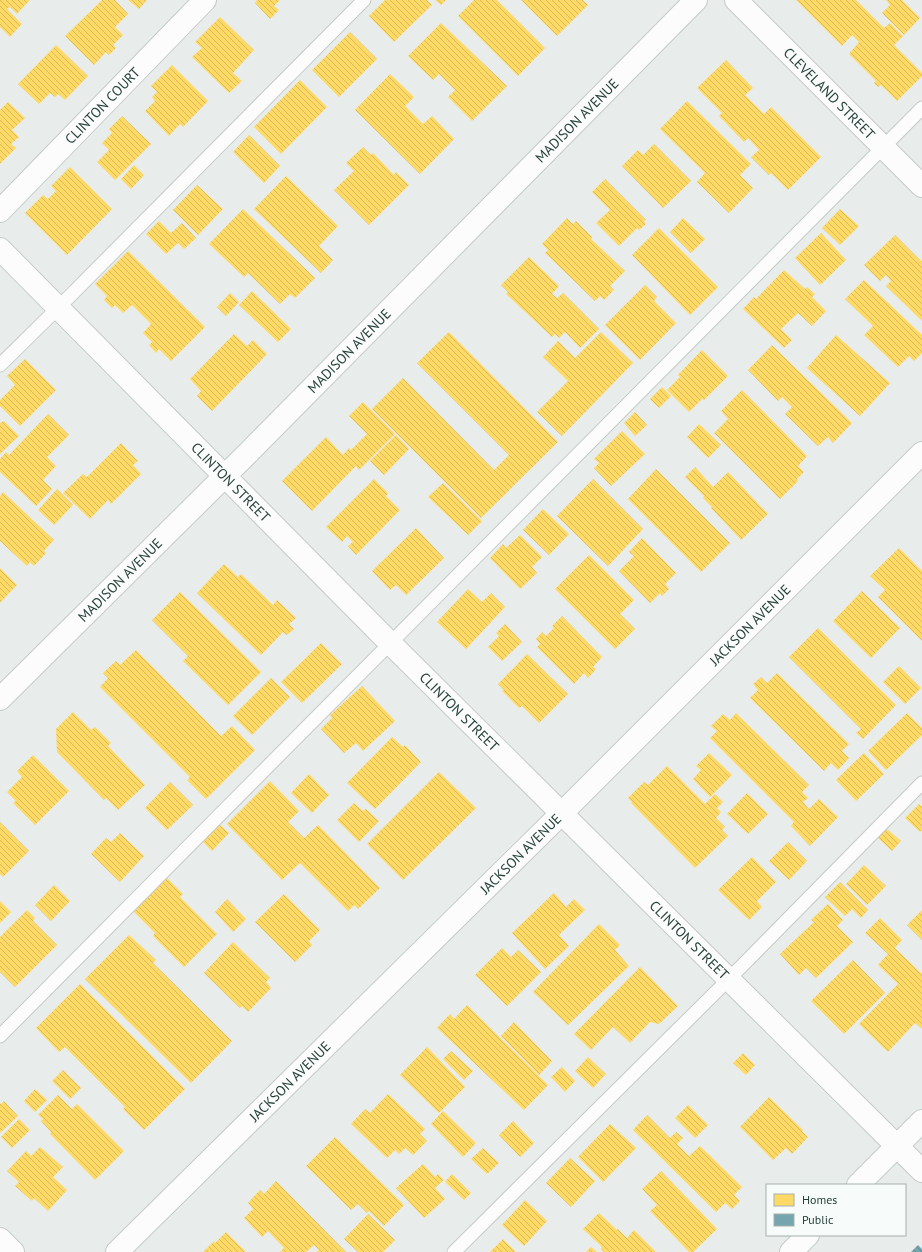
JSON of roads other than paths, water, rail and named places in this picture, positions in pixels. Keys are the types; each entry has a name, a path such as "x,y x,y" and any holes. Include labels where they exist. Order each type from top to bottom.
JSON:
{"street":[{"name":"CLINTON COURT","path":"0,211 205,0"},
{"name":"MADISON AVENUE","path":"0,699 248,453 696,0"},
{"name":"CLEVELAND STREET","path":"736,0 922,186"},
{"name":"CLINTON STREET","path":"0,249 225,475 390,644 922,1171"},
{"name":"JACKSON AVENUE","path":"117,1252 562,813 922,453"},
{"path":"859,1184 922,1121"},
{"path":"791,1252 807,1236"},
{"path":"0,1239 13,1252"}],"lane":[{"path":"0,365 364,0"},
{"path":"0,1036 922,108"},
{"path":"454,1252 729,979 922,783"}]}
